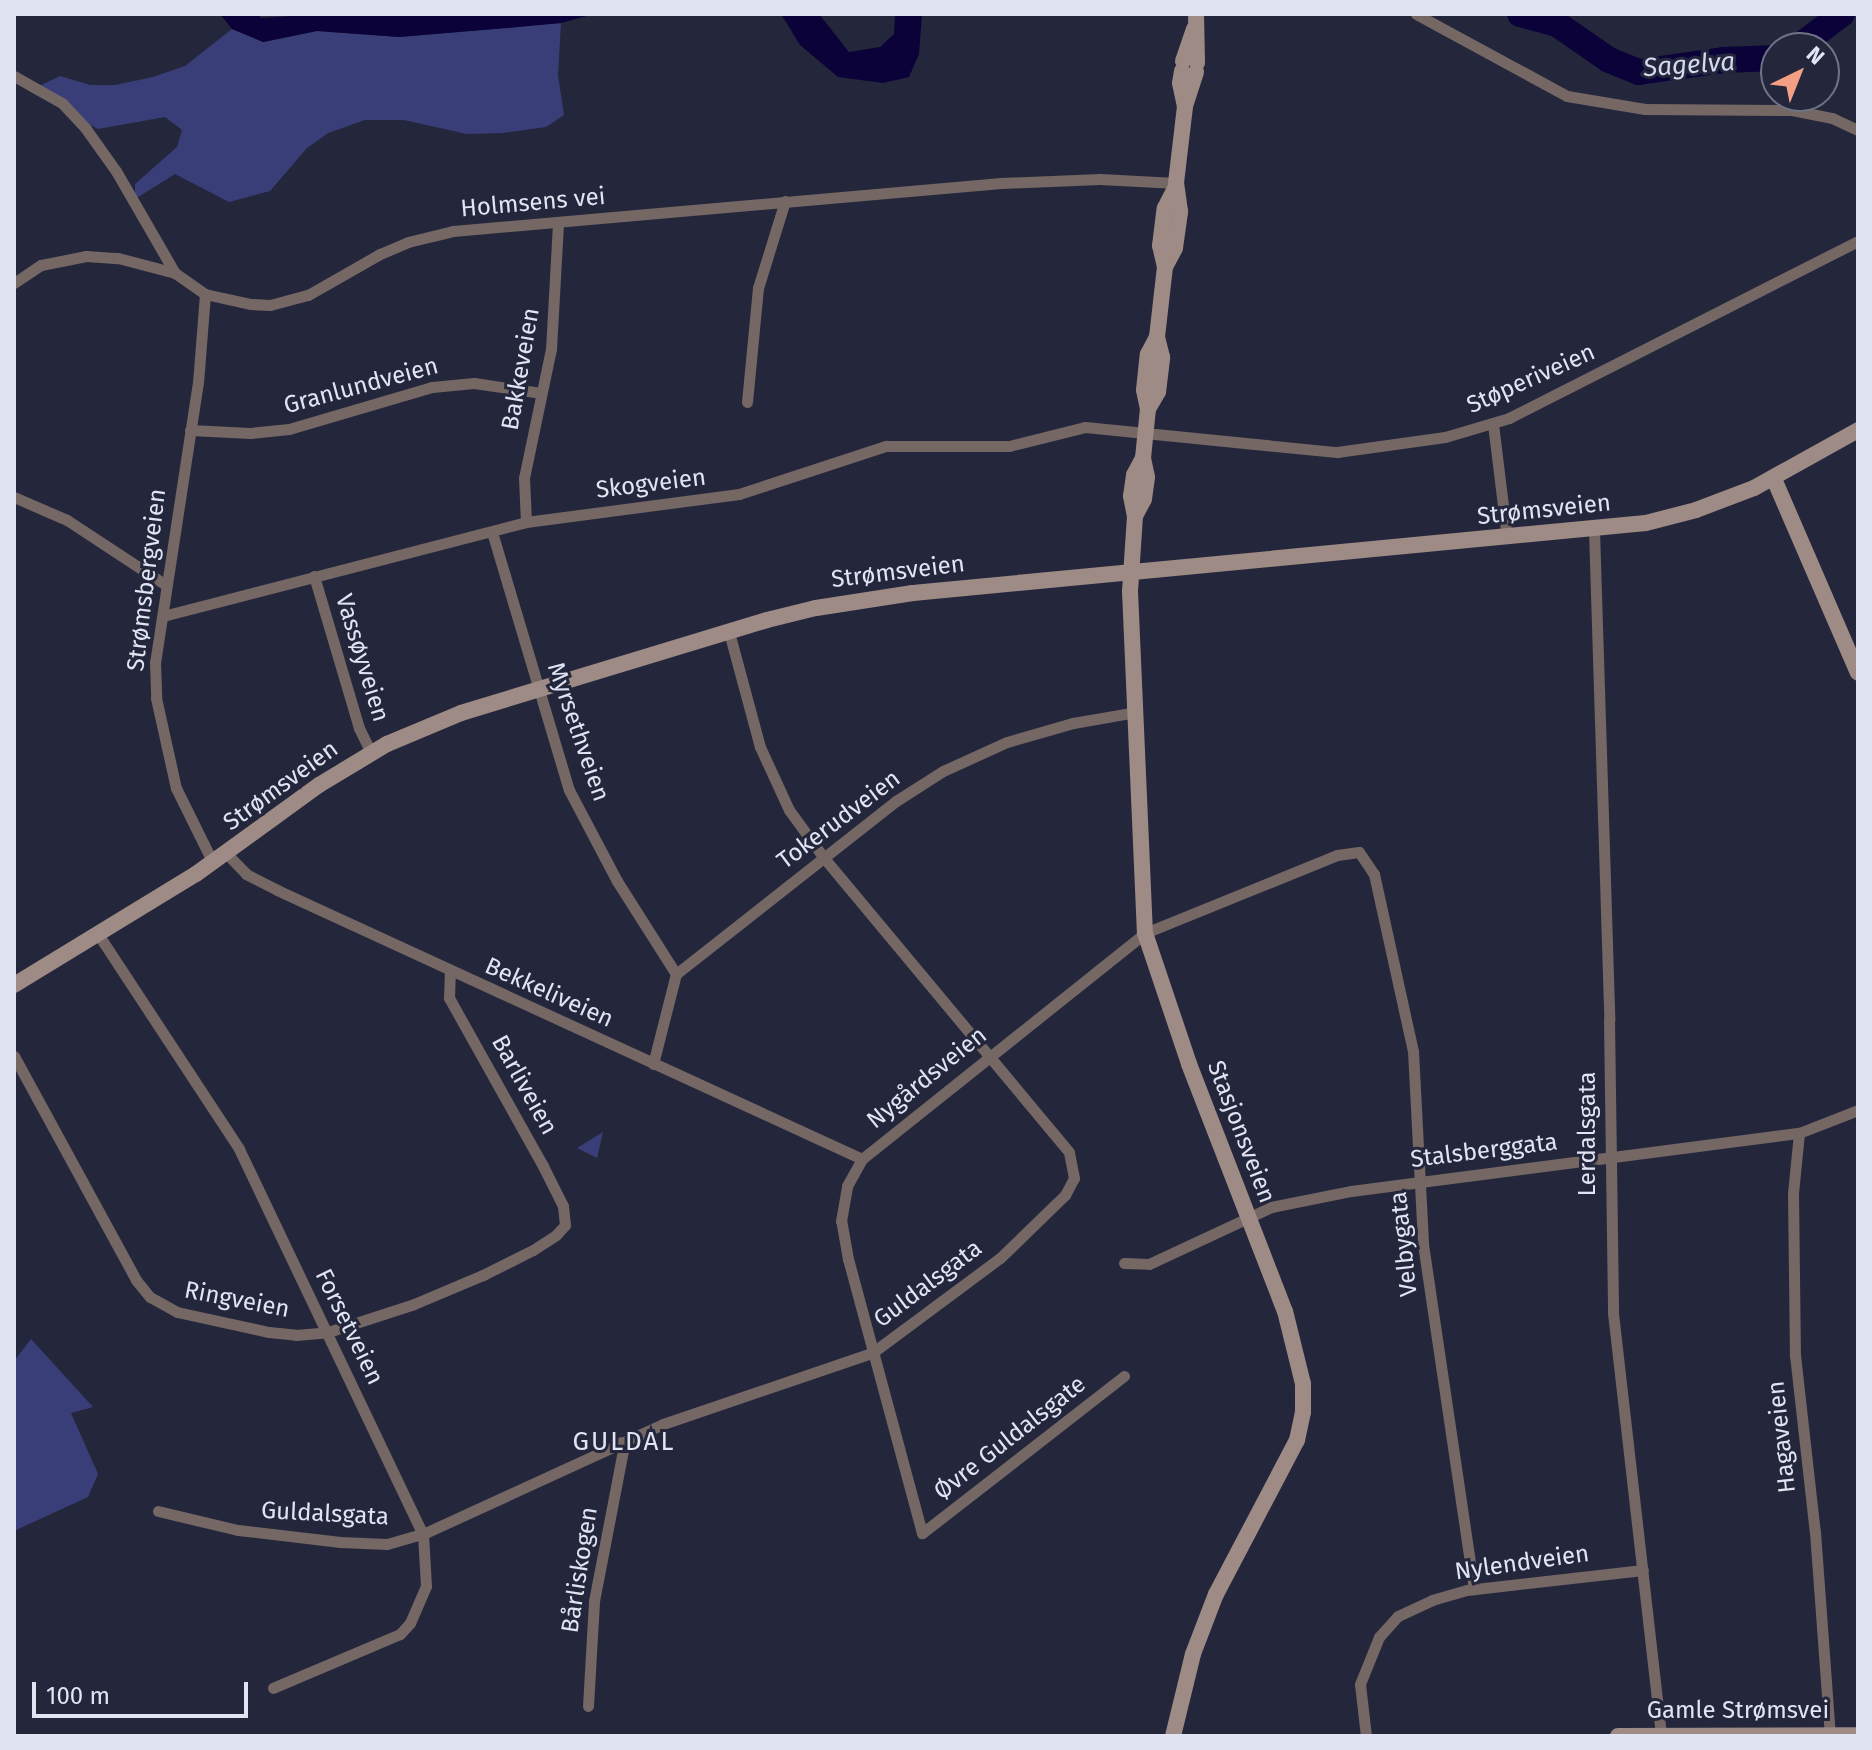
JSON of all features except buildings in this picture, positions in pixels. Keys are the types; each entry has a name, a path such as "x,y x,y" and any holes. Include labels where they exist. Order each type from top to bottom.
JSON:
{"main road":[{"name":"Stasjonsveien","path":"1173,1736 1193,1654 1216,1594 1287,1462 1301,1426 1303,1384 1297,1350 1189,1064 1145,933 1130,572 1135,516 1144,499 1147,477 1143,458 1148,409 1158,392 1162,357 1157,337 1165,267 1160,246 1165,208 1176,185 1195,21"},
{"name":"Strømsveien","path":"14,985 220,858 309,792 371,753 434,722 729,632 816,608 875,598 1646,523 1696,510 1774,479 1858,430"},
{"path":"1774,479 1858,673"},
{"name":"Gamle Strømsvei","path":"1618,1736 1858,1735"}],"street":[{"path":"1416,14 1567,96 1645,109 1792,110 1832,118 1858,130"},
{"name":"Holmsens vei","path":"14,76 62,103 86,129 116,171 175,273 205,294 251,304 286,302 308,295 408,242 453,231 1001,183 1100,179 1176,185"},
{"path":"747,402 758,288 785,201"},
{"name":"Bakkeveien","path":"526,522 524,478 551,349 558,223"},
{"name":"Støperiveien","path":"1146,433 1337,452 1413,444 1493,424 1858,241"},
{"path":"14,283 41,265 86,256 118,258 175,273"},
{"name":"Strømsbergveien","path":"205,294 190,430 155,662 156,698 176,788 220,858"},
{"name":"Granlundveien","path":"190,430 250,433 289,429 432,387 474,383 541,393"},
{"path":"1493,424 1507,538"},
{"name":"Skogveien","path":"163,616 526,522 739,494 877,447 1009,446 1085,427 1146,433"},
{"path":"14,497 81,528 166,585"},
{"name":"Lerdalsgata","path":"1594,530 1602,741 1613,1313 1661,1735"},
{"name":"Myrsethveien","path":"492,532 569,790 617,881 676,974"},
{"name":"Vassøyveien","path":"314,576 359,728 371,753"},
{"name":"Guldalsgata","path":"158,1511 238,1530 340,1542 387,1544 423,1534 621,1442 698,1410 872,1353 1000,1258 1057,1204 1074,1178 1069,1152 824,858 789,810 770,771 729,632"},
{"name":"Tokerudveien","path":"676,974 896,801 976,754 1073,723 1137,712"},
{"name":"Nygårdsveien","path":"922,1533 872,1353 841,1221 847,1186 862,1159 1145,933 1337,855 1359,852"},
{"name":"Velbygata","path":"1359,852 1374,874 1413,1051 1423,1244 1474,1589"},
{"name":"Bekkeliveien","path":"220,858 253,879 450,973 862,1159"},
{"name":"Forsetveien","path":"98,934 234,1139 423,1534 426,1586 415,1615 400,1634 273,1688"},
{"name":"Barliveien","path":"450,973 449,998 543,1166 566,1219"},
{"path":"653,1064 676,974"},
{"name":"Ringveien","path":"14,1056 136,1280 150,1297 177,1312 269,1332 296,1335 328,1332 414,1304 483,1275 556,1235 566,1219"},
{"name":"Stalsberggata","path":"1124,1263 1149,1264 1247,1215 1351,1191 1799,1133 1858,1110"},
{"name":"Hagaveien","path":"1799,1133 1793,1193 1794,1340 1815,1532 1830,1736"},
{"name":"Øvre Guldalsgate","path":"922,1533 1124,1376"},
{"name":"Bårliskogen","path":"588,1706 594,1601 623,1451 621,1442"},
{"name":"Nylendveien","path":"1366,1736 1360,1684 1379,1637 1398,1616 1432,1600 1474,1589 1643,1570"}],"shaded area":[{"path":"220,14 257,14 261,18 320,14 594,14 561,23 507,28 399,37 317,31 263,42 232,29"},
{"path":"781,14 819,14 849,52 880,47 894,34 895,14 922,14 919,54 909,77 883,83 838,77 800,45"},
{"path":"561,23 558,75 564,115 546,127 467,134 404,120 365,120 328,133 307,148 270,191 229,202 175,174 135,199 135,184 177,147 182,130 165,117 98,129 29,91 60,76 90,85 115,85 153,77 185,66 232,29 264,42 317,31 399,37"},
{"path":"603,1132 597,1158 577,1148"},
{"path":"31,1339 93,1407 71,1413 98,1474 88,1497 14,1531 14,1361"}],"waterway":[{"name":"Sagelva","path":"1520,14 1557,24 1609,60 1639,72 1723,60 1760,59"},
{"name":"Sagelva","path":"1818,32 1842,14"}],"district":[{"name":"GULDAL","path":"624,1442"}]}
